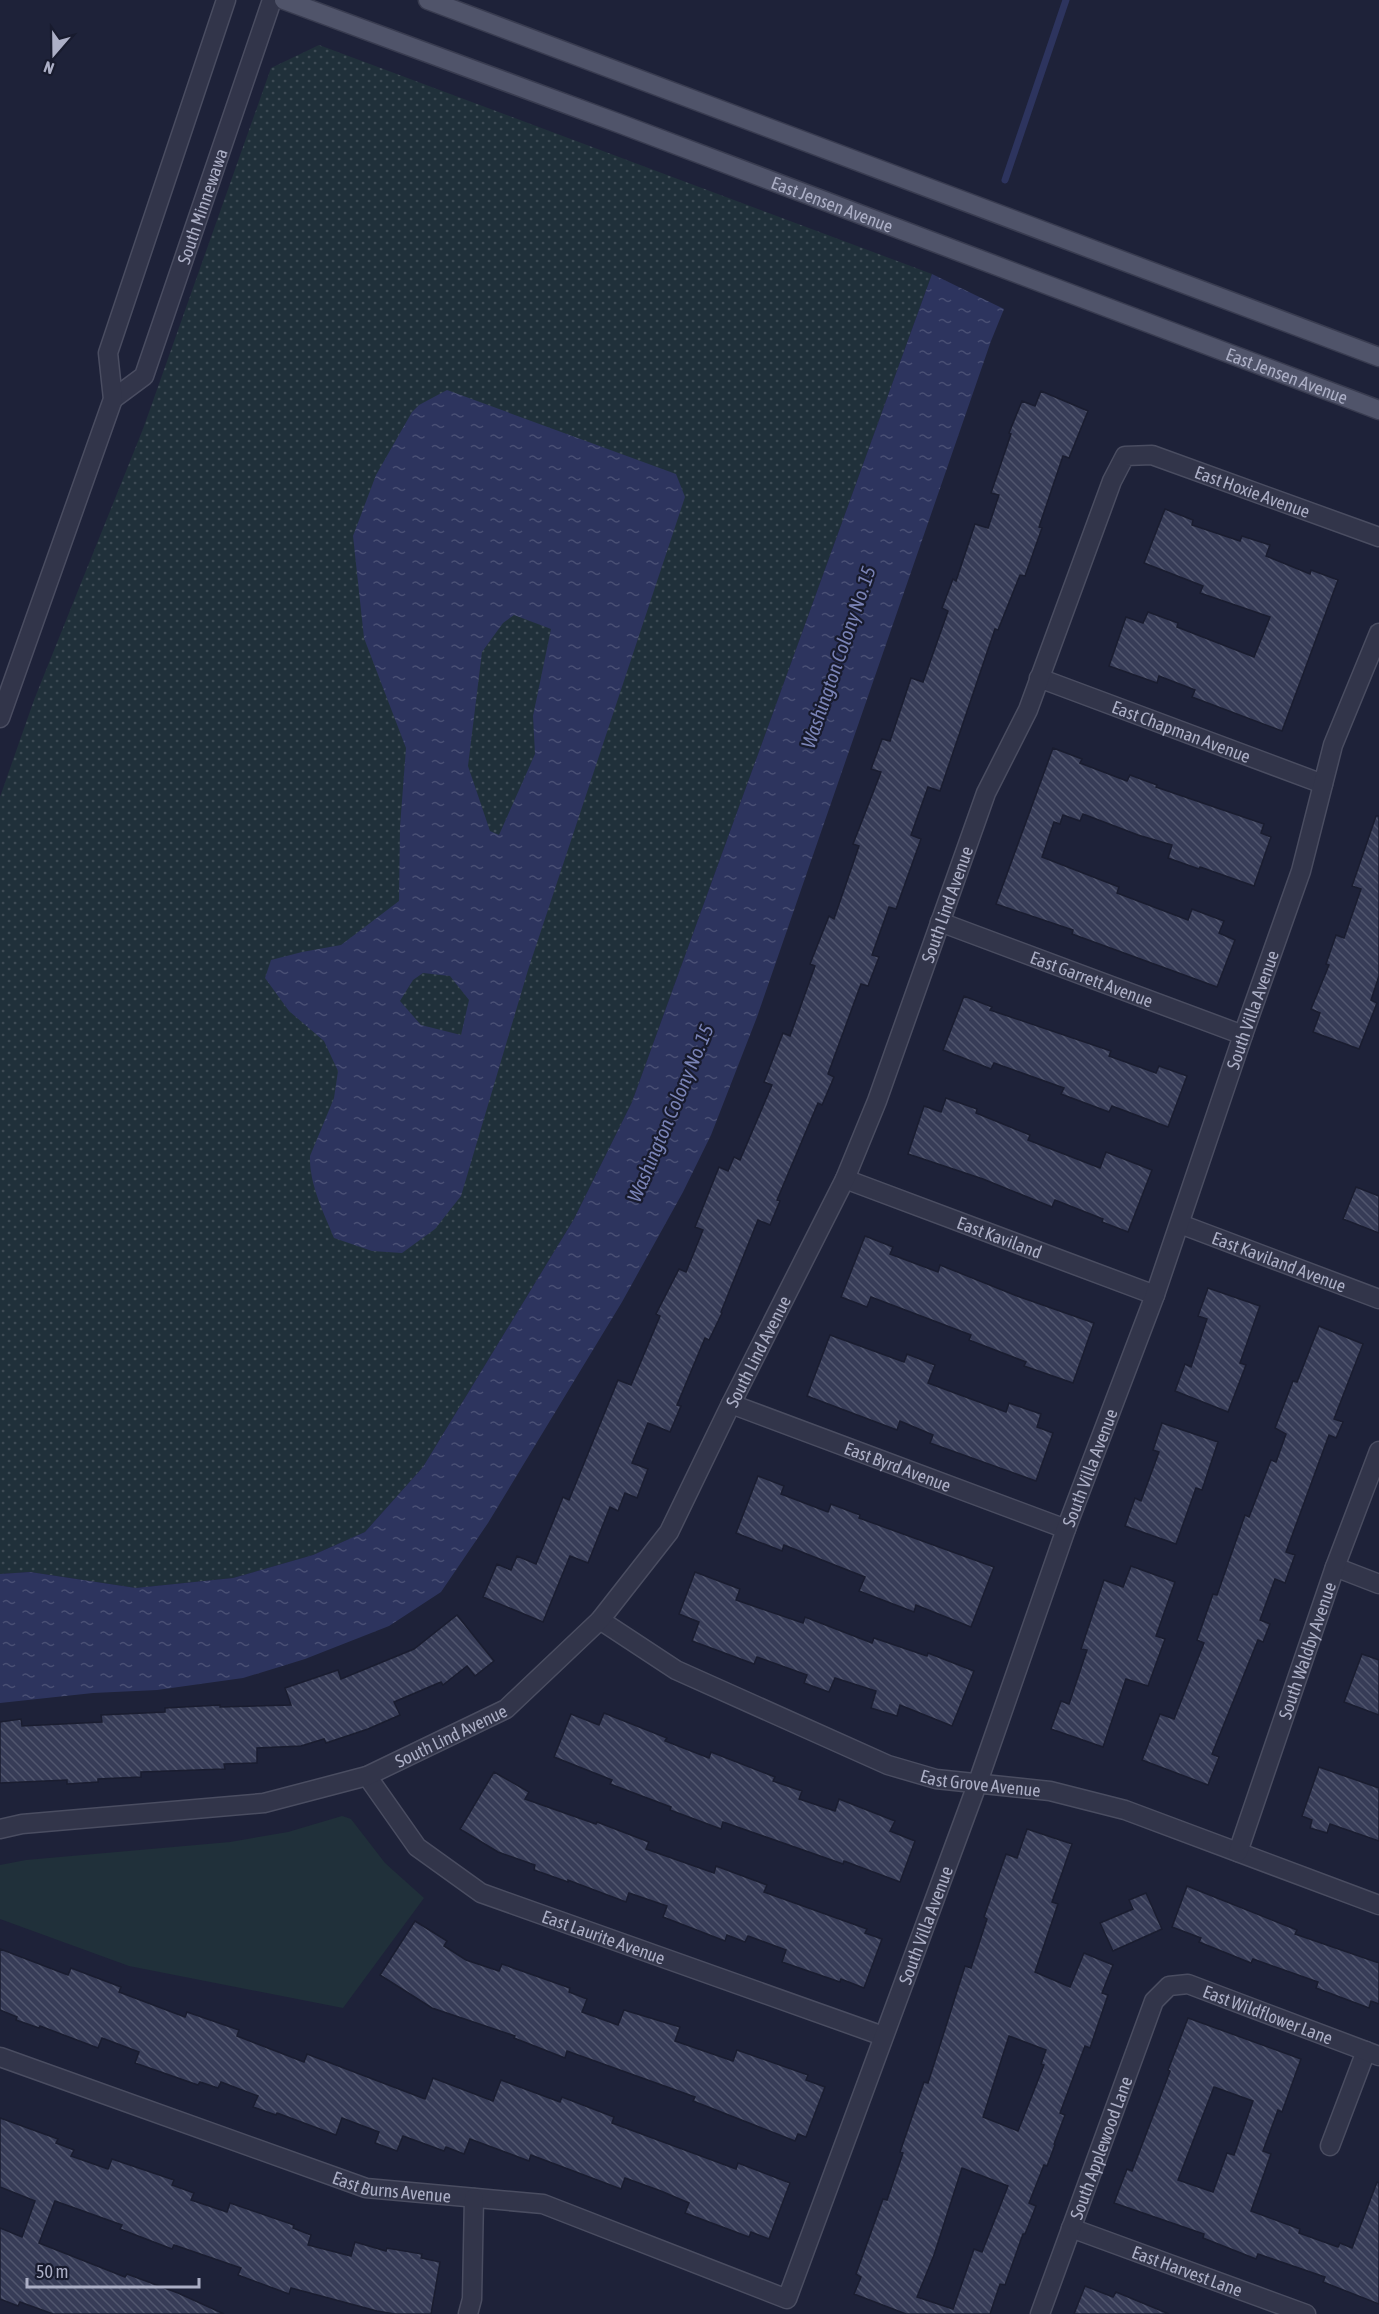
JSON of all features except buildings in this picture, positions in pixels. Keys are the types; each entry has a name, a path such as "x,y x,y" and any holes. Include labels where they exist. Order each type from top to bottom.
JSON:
{"main road":[{"name":"East Jensen Avenue","path":"284,0 618,123 1379,410"},
{"path":"428,0 1379,357"}],"street":[{"path":"0,718 113,399 108,353 226,0"},
{"name":"South Minnewawa","path":"113,399 144,376 272,0"},
{"name":"East Hoxie Avenue","path":"1125,456 1152,455 1379,537"},
{"name":"South Lind Avenue","path":"0,1829 22,1824 264,1803 367,1776 506,1709 600,1620 669,1532 845,1179 877,1101 986,793 1028,710 1112,481 1125,456"},
{"name":"South Villa Avenue","path":"787,2299 978,1782 1066,1529 1155,1295 1301,871 1333,745 1379,633"},
{"name":"East Chapman Avenue","path":"1039,678 1323,784"},
{"name":"East Garrett Avenue","path":"940,922 1243,1035"},
{"name":"East Kaviland","path":"845,1179 1155,1295"},
{"name":"East Kaviland Avenue","path":"1179,1224 1379,1299"},
{"name":"East Byrd Avenue","path":"731,1404 1066,1529"},
{"name":"South Waldby Avenue","path":"1238,1852 1335,1567 1379,1451"},
{"path":"1335,1567 1379,1584"},
{"name":"East Grove Avenue","path":"600,1620 676,1670 888,1765 936,1779 1050,1791 1125,1810 1379,1905"},
{"name":"East Laurite Avenue","path":"367,1776 417,1847 482,1893 883,2036"},
{"name":"East Wildflower Lane","path":"1169,1986 1188,1984 1372,2053 1330,2146"},
{"name":"South Applewood Lane","path":"1040,2314 1154,2001 1169,1986"},
{"name":"East Burns Avenue","path":"0,2056 366,2188 543,2204 787,2299"},
{"path":"468,2314 472,2299 474,2198"},
{"name":"East Harvest Lane","path":"1071,2228 1306,2314"}],"shaded area":[{"path":"319,45 932,274 632,1102 574,1219 423,1467 365,1532 313,1555 233,1578 136,1588 30,1572 0,1574 0,797 34,700 143,429 271,68"},
{"path":"342,1816 351,1819 385,1863 424,1898 343,2008 129,1966 0,1919 0,1865 26,1860 230,1842 288,1832"}],"water":[{"path":"932,274 1004,309 757,1017 711,1135 683,1192 622,1302 488,1523 441,1592 389,1626 305,1659 243,1678 157,1690 93,1693 0,1703 0,1574 30,1572 136,1588 233,1578 313,1555 365,1532 423,1467 574,1219 632,1102"},
{"path":"447,390 676,474 685,497 528,970 461,1196 435,1229 402,1253 372,1251 334,1238 315,1188 310,1156 334,1098 338,1071 324,1041 289,1011 265,978 271,960 341,945 399,901 400,827 406,748 364,638 353,536 376,475 412,412 419,405","holes":["514,615 551,629 533,716 535,754 499,835 490,831 468,766 482,652 503,623","423,973 450,976 469,1000 461,1035 421,1025 400,1001 413,980"]}],"waterway":[{"name":"Washington Colony No. 15","path":"1005,180 1066,0"}]}
